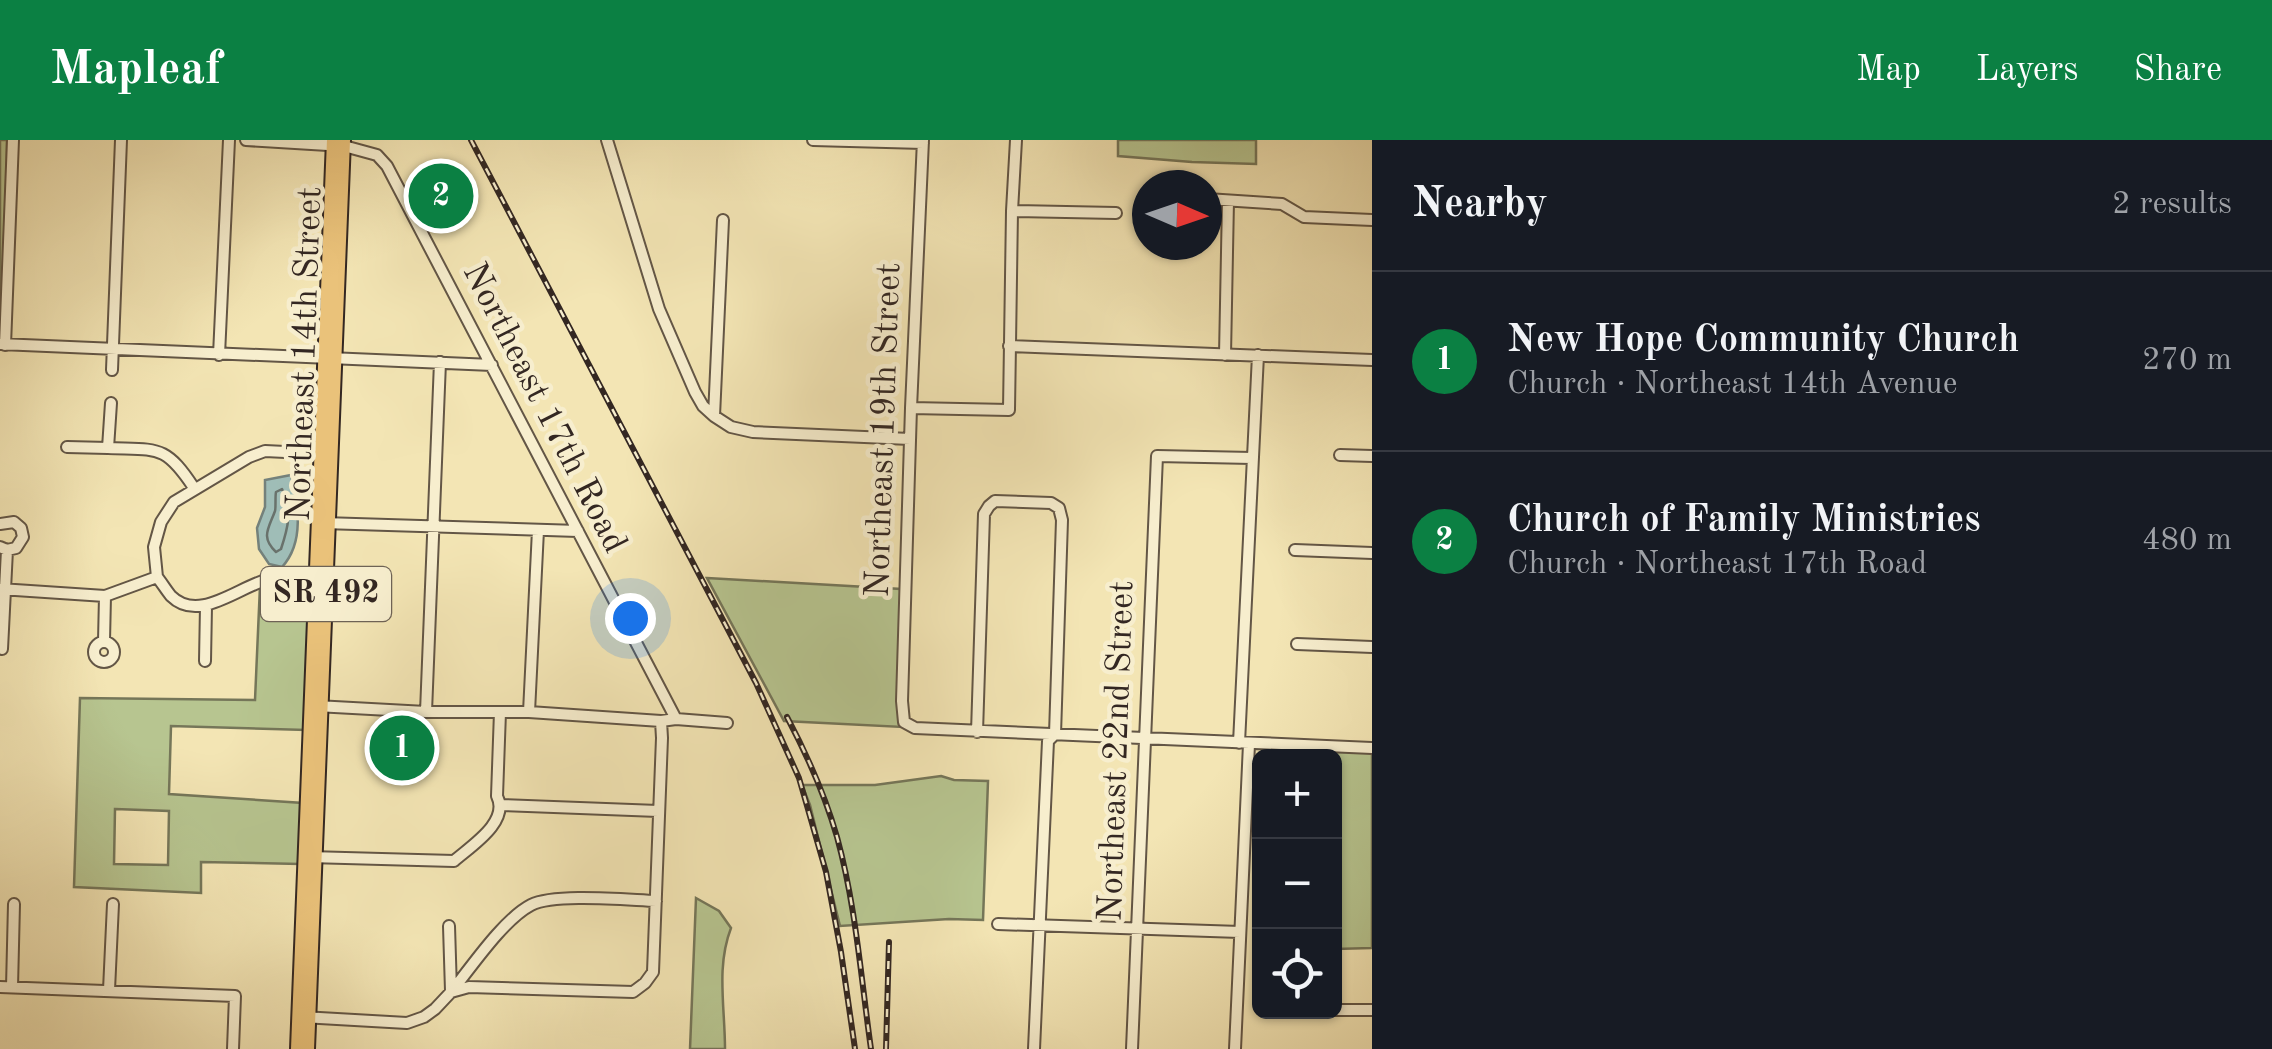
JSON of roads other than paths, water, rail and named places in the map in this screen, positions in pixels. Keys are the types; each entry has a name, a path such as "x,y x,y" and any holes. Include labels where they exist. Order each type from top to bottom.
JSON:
{"main road":[{"name":"Northeast 14th Street","path":"308,1049 304,1017 338,143"},
{"name":"Northeast 14th Street","path":"297,1049 304,1017"}],"street":[{"path":"13,140 3,344 492,365"},
{"path":"112,370 122,140"},
{"path":"219,355 229,140"},
{"path":"246,140 338,143"},
{"path":"608,140 659,309 703,406 731,427 753,432 910,438"},
{"path":"813,140 923,142"},
{"path":"911,408 1009,410 1016,140"},
{"name":"Northeast 19th Street","path":"923,142 902,701 904,722 915,728 977,732"},
{"name":"Northeast 17th Road","path":"338,143 377,155 387,166 676,719"},
{"path":"1222,200 1282,204 1304,217 1372,220"},
{"path":"1224,355 1228,201"},
{"path":"1012,212 1116,214"},
{"path":"714,416 723,220"},
{"path":"1009,346 1372,360"},
{"path":"1235,1049 1258,355"},
{"path":"426,712 440,362"},
{"path":"108,448 110,403"},
{"path":"67,446 163,452 177,462 194,488"},
{"path":"321,580 272,579 206,606 186,606 172,597 157,576 154,547 161,522 174,502 249,456 265,451 326,454"},
{"path":"1340,455 1372,456"},
{"name":"Northeast 22nd Street","path":"1132,1049 1157,456 1252,458"},
{"path":"1034,1049 1048,741 1055,734 1062,520 1059,508 1051,503 995,501 989,506 984,514 977,732 1055,734 1144,738 1244,744 1372,748"},
{"path":"0,524 14,522 23,532 20,546 4,549 2,648"},
{"path":"323,523 578,531"},
{"path":"529,712 538,530"},
{"path":"1295,550 1372,553"},
{"path":"2,589 106,596 157,576"},
{"path":"104,642 106,596"},
{"path":"205,660 206,606"},
{"path":"1297,644 1372,647"},
{"path":"316,706 727,722"},
{"path":"310,857 454,861 499,816 500,712"},
{"path":"451,992 494,987 633,992 653,972 661,721"},
{"path":"502,805 658,811"},
{"path":"304,1017 407,1023 435,1010 514,917 534,903 558,899 656,901"},
{"path":"14,904 6,987 235,996 233,1049"},
{"path":"109,990 113,904"},
{"path":"998,924 1240,932"},
{"path":"449,926 451,992"},
{"path":"1342,1010 1372,1010"}],"water":[{"path":"291,475 297,535 282,567 269,564 259,549 257,528 265,507 265,480"}],"railway":[{"path":"471,140 756,683 799,778 826,872 855,1049"},
{"path":"787,717 827,806 844,863 871,1049"},
{"path":"886,1049 889,942"}],"place":[{"name":"Church of Family Ministries","path":"441,196"},
{"name":"New Hope Community Church","path":"402,748"}]}
